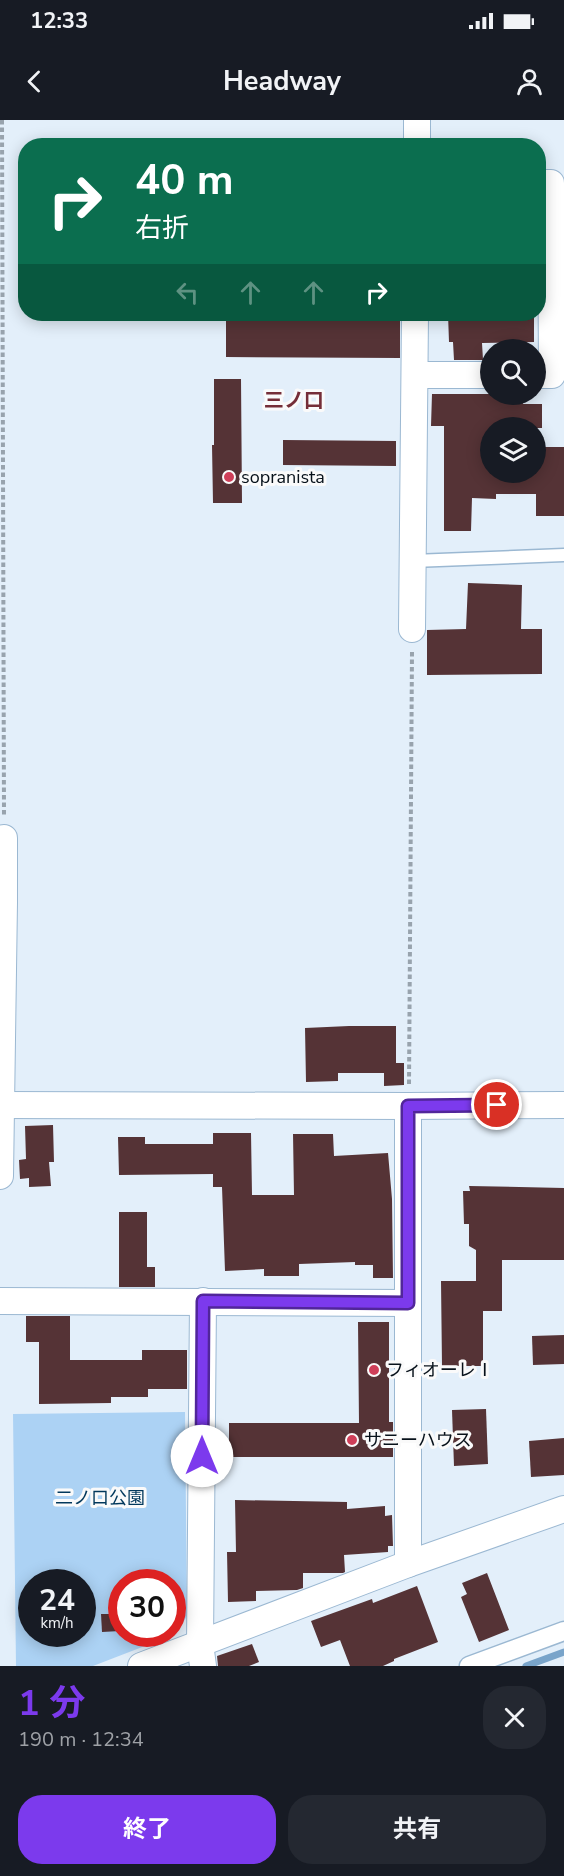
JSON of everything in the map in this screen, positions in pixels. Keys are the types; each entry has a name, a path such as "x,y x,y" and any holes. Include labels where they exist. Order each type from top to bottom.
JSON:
{"street":[{"path":"417,120 417,138"},
{"path":"546,183 551,183 552,375 546,375"},
{"path":"412,629 416,321"},
{"path":"415,375 480,375"},
{"path":"0,1176 4,838"},
{"path":"1,1105 564,1105"},
{"path":"408,1106 408,1564"},
{"path":"0,1301 408,1303"},
{"path":"202,1655 203,1301"},
{"path":"141,1666 202,1655 408,1564 564,1509"},
{"path":"469,1666 564,1631"}],"lane":[{"path":"413,561 564,555"}],"path":[{"path":"2,120 4,838"},
{"path":"408,1106 412,629"}],"green space":[{"name":"二ノ口公園","path":"185,1412 187,1616 186,1618 186,1569 108,1569 108,1647 142,1647 93,1666 16,1666 13,1414"}],"building":[{"path":"226,321 400,321 400,358 226,357"},
{"path":"448,321 534,321 534,339 480,339 480,360 454,360 453,342 449,342"},
{"path":"214,379 241,379 242,503 213,503"},
{"path":"432,394 480,394 480,405 542,405 542,417 480,417 480,483 546,483 546,447 564,447 564,516 536,516 536,494 496,494 496,499 472,498 471,531 444,531 444,426 431,426"},
{"path":"283,440 396,441 396,466 283,465"},
{"path":"468,583 522,585 521,629 542,629 542,674 427,675 427,630 466,629"},
{"path":"396,1026 396,1063 404,1063 404,1085 384,1086 384,1073 338,1073 338,1081 306,1082 305,1028"},
{"path":"53,1125 54,1162 49,1162 51,1186 29,1187 29,1178 20,1179 19,1160 26,1159 25,1126"},
{"path":"213,1133 251,1133 252,1195 294,1195 293,1134 333,1134 334,1156 388,1153 392,1199 393,1278 373,1278 373,1265 355,1265 355,1262 299,1264 299,1276 264,1276 264,1269 225,1271 222,1187 213,1187 213,1174 119,1175 118,1137 145,1137 145,1144 213,1144"},
{"path":"469,1186 564,1188 564,1260 502,1260 502,1311 483,1311 483,1366 442,1366 441,1281 476,1281 476,1250 469,1246 469,1224 464,1224 463,1191 470,1191"},
{"path":"119,1212 147,1212 147,1267 155,1267 155,1287 119,1287"},
{"path":"26,1316 70,1316 70,1360 142,1360 142,1350 187,1350 187,1389 148,1389 148,1397 111,1397 111,1403 39,1404 39,1342 26,1342"},
{"path":"358,1322 389,1322 389,1422 393,1422 393,1457 229,1457 229,1423 359,1423"},
{"path":"564,1335 564,1364 533,1365 532,1336"},
{"path":"486,1409 488,1464 454,1466 452,1410"},
{"path":"564,1438 564,1475 531,1477 529,1441"},
{"path":"235,1500 347,1502 347,1509 385,1506 385,1516 392,1515 393,1546 388,1546 388,1552 344,1555 345,1572 343,1573 303,1573 303,1588 256,1591 256,1601 228,1602 227,1552 236,1552"},
{"path":"487,1573 509,1630 479,1642 461,1597 467,1594 462,1583"},
{"path":"417,1586 438,1642 394,1659 383,1666 350,1666 340,1640 321,1647 311,1621 372,1599 373,1603"},
{"path":"101,1614 108,1614 108,1632 102,1632"},
{"path":"252,1644 259,1662 249,1666 218,1666 217,1656"}],"waterway":[{"path":"526,1666 564,1652"}],"place":[{"name":"sopranista","path":"229,477"},
{"name":"フィオーレⅠ","path":"374,1370"},
{"name":"サニーハウス","path":"352,1440"}],"district":[{"name":"三ノ口","path":"294,400"}],"route":[{"path":"202,1456 203,1301 408,1303 408,1106 497,1105"}]}
